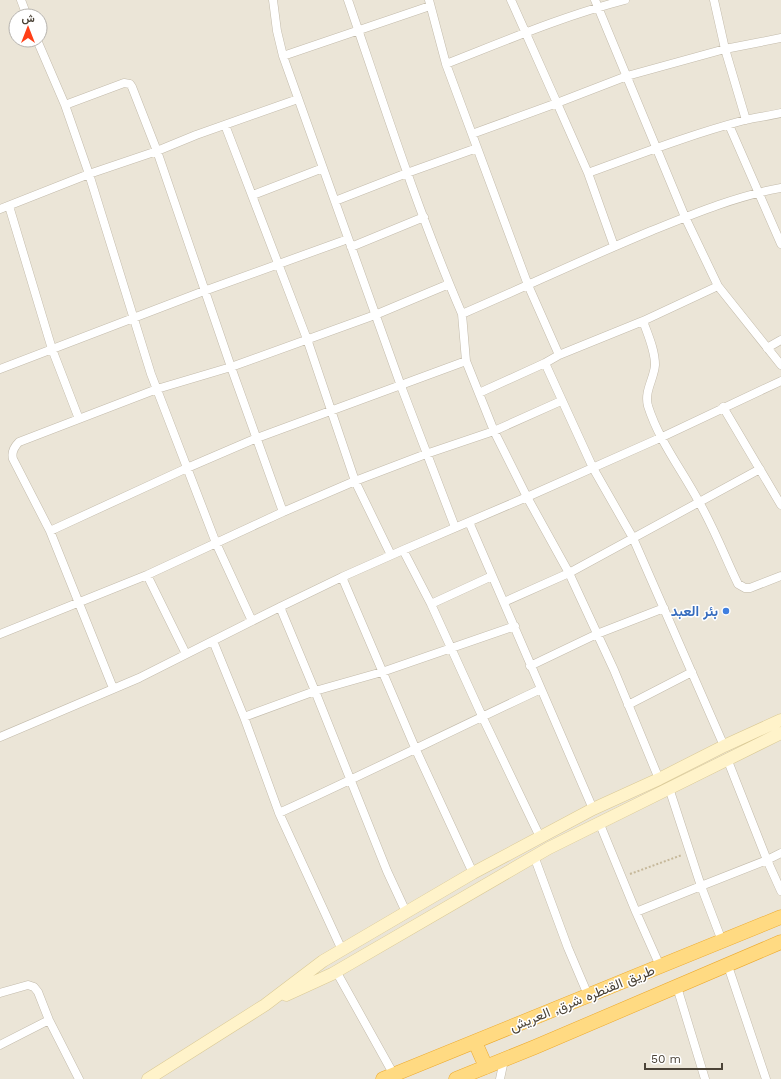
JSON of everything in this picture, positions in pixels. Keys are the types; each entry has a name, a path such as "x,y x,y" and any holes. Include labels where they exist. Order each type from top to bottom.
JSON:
{"highway":[{"name":"طريق القنطره شرق, العريش","path":"389,1077 781,917"},
{"name":"طريق القنطره شرق, العريش","path":"456,1079 728,966 781,942"},
{"path":"475,1042 486,1067"}],"main road":[{"path":"148,1079 265,1005 323,961 473,873 593,809 781,720"},
{"path":"265,1005 336,971 534,856 599,822 781,733"}],"street":[{"path":"273,0 277,31 283,56 400,386 455,527"},
{"path":"348,0 407,173 449,284 462,314 466,361 494,431 527,498 569,573 614,670 659,778"},
{"path":"511,0 588,173 614,246"},
{"path":"446,64 597,4 625,0"},
{"path":"714,0 725,49 746,120"},
{"path":"283,56 430,3 446,64 528,285 559,355"},
{"path":"597,4 685,217 718,286 781,365"},
{"path":"472,134 627,76 725,49 781,38"},
{"path":"40,48 65,105 89,174 157,389 216,543 252,621"},
{"path":"65,105 124,83 130,84 157,151 204,291 283,512"},
{"path":"0,209 89,174 157,151 298,99"},
{"path":"588,173 657,148 729,125 781,113"},
{"path":"225,125 307,339 355,481 391,555"},
{"path":"729,125 781,244"},
{"path":"335,201 477,148"},
{"path":"253,195 323,168"},
{"path":"462,314 614,246 685,217 759,192 781,188"},
{"path":"9,206 52,349 79,419"},
{"path":"0,368 278,264 350,243 424,217"},
{"path":"113,688 50,531 13,459 12,454 15,446 19,442 157,389 231,367 375,315 449,284"},
{"path":"479,393 545,363 559,355 644,321 718,286"},
{"path":"644,321 654,353 653,378 648,388 648,404 660,438 700,503 738,584 745,588 750,588 781,576"},
{"path":"767,348 781,340"},
{"path":"50,531 187,468 257,438 466,361"},
{"path":"545,363 561,401 593,468 633,538 724,746"},
{"path":"0,737 139,678 342,577 455,527 527,498 660,438 781,380"},
{"path":"0,634 147,574 355,481 426,454 494,431 561,401"},
{"path":"723,407 781,505"},
{"path":"504,602 569,573 760,469"},
{"path":"469,522 593,809"},
{"path":"403,550 431,604 482,716 540,836"},
{"path":"147,574 186,654"},
{"path":"431,604 492,576"},
{"path":"342,577 416,750 473,873"},
{"path":"280,607 315,690 387,871 406,912"},
{"path":"530,666 597,634 664,608"},
{"path":"244,717 315,690 382,672 515,626"},
{"path":"213,641 244,717 279,813 342,950"},
{"path":"628,705 692,672"},
{"path":"279,813 416,750 482,716 541,689"},
{"path":"728,760 767,860 781,891"},
{"path":"668,788 688,852 722,941"},
{"path":"599,822 660,966"},
{"path":"636,912 767,860 781,853"},
{"path":"534,856 568,948 588,995"},
{"path":"728,966 766,1079"},
{"path":"336,971 389,1077"},
{"path":"0,992 28,985 34,987 38,992 49,1020 79,1079"},
{"path":"677,987 705,1079"},
{"path":"0,1045 49,1020"},
{"path":"500,1079 504,1060"}],"path":[{"path":"621,877 688,852"}],"shaded area":[{"name":"بئر العبد","path":"0,0 781,0 781,1079 0,1079"}],"place":[{"name":"بئر العبد","path":"726,611"}]}
